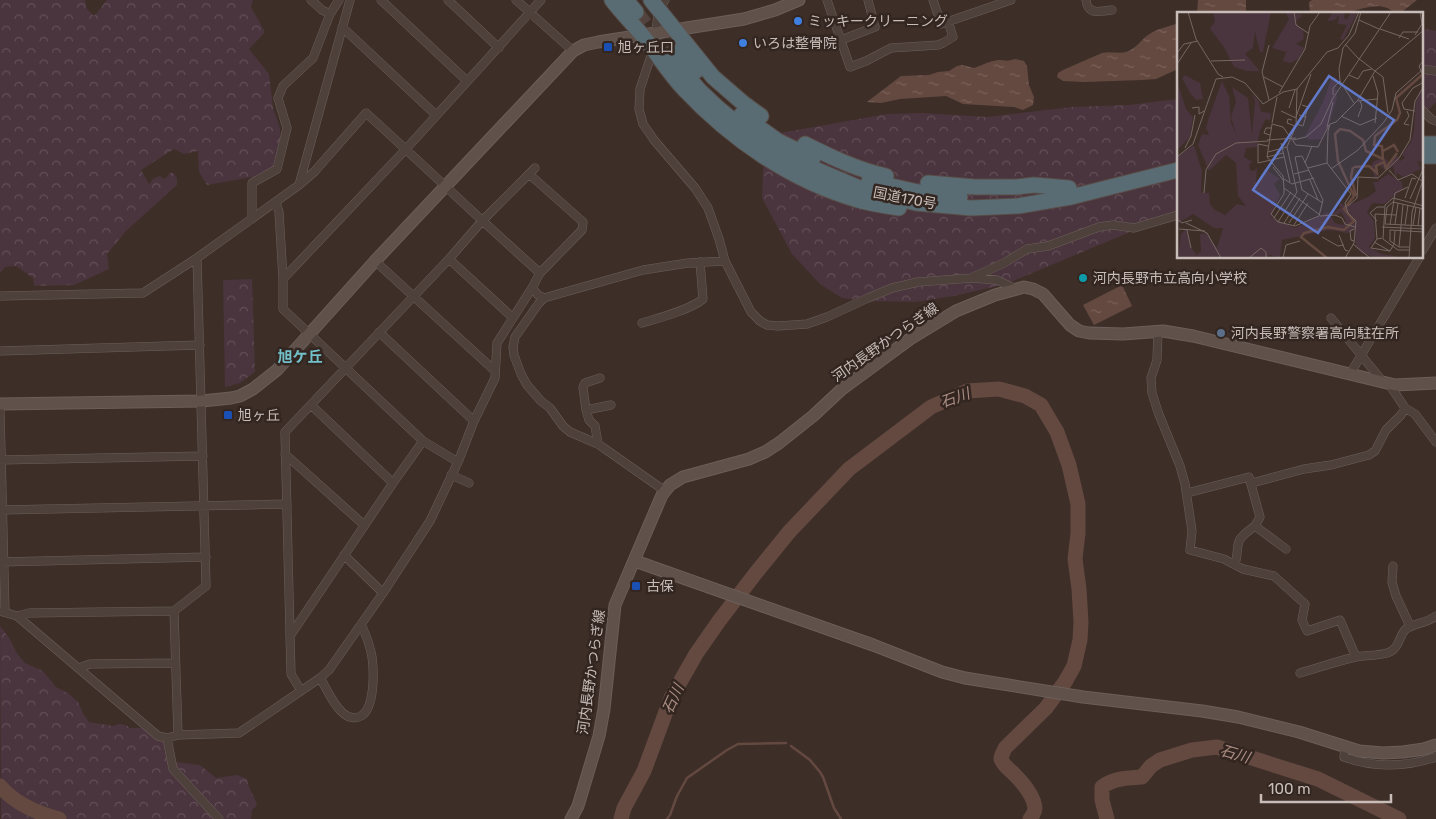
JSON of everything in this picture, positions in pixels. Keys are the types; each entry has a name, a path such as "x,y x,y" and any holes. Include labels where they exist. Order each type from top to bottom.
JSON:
{"highway":[{"path":"612,0 649,34 653,51 688,93 723,126 768,159 833,192 859,200 914,211 970,218 1018,216 1070,192"},
{"path":"626,0 649,5 675,30 713,77 743,103 784,133 827,155 870,172 921,183 975,187 1034,185 1070,192"},
{"name":"国道170号","path":"676,55 736,111 778,141 823,163 867,180 918,192 970,198 1070,192 1177,170"},
{"name":"国道170号","path":"1070,192 1157,164 1177,160"}],"street":[{"path":"311,0 322,10 330,14"},
{"path":"252,219 252,183 278,170 288,128 278,98 283,86 312,58 330,14 339,0"},
{"path":"299,185 350,0"},
{"path":"381,0 467,81"},
{"path":"448,0 499,48"},
{"path":"516,0 573,51"},
{"path":"283,279 406,149 541,0"},
{"path":"0,404 202,401 240,396 253,389 277,370 446,185 573,51 584,45 598,42 744,19 800,0"},
{"path":"826,0 850,67 891,48 942,43 953,37 948,21"},
{"path":"841,40 875,27 868,0"},
{"path":"933,0 941,24 993,3 1011,0"},
{"path":"1086,0 1088,9 1092,11 1112,10"},
{"path":"649,5 649,34"},
{"path":"342,27 436,115"},
{"path":"653,51 640,88 639,109 643,124 708,208 720,238 726,261 751,312 760,321 767,325 778,326 807,324 892,288 918,282 972,278 997,280 1016,289"},
{"path":"1424,112 1436,121"},
{"path":"0,296 143,293 197,258 299,185 314,172 366,113 540,273"},
{"path":"0,411 2,611 16,616 158,736 167,738 178,735 239,733 301,691 320,678 330,670 383,593 430,521 458,462 474,421 495,378 498,342 540,273 582,230 583,222 532,171 482,221 449,259 285,432 291,674 301,691"},
{"path":"276,202 279,212 283,309 423,441 458,462"},
{"path":"972,278 1004,263 1027,249 1048,246 1099,227 1113,225 1134,228 1177,215"},
{"path":"1424,249 1436,228"},
{"path":"16,616 29,613 174,611 206,586 197,258"},
{"path":"449,259 512,318"},
{"path":"1350,374 1418,259"},
{"path":"376,261 495,372"},
{"path":"665,491 598,444 570,432 563,426 550,408 540,401 527,385 521,374 514,355 515,337 539,302 544,298 643,270 669,265 726,261"},
{"path":"642,324 700,302 703,299 700,262"},
{"name":"河内長野かつらぎ線","path":"571,819 578,806 604,709 615,605 665,491 670,485 683,477 749,459 765,452 812,416 842,389 910,340 956,311 995,295 1024,287 1043,294 1070,325 1079,331 1123,334 1163,330 1395,385 1436,383"},
{"path":"532,288 538,295 544,298"},
{"path":"1331,318 1405,408 1415,414 1436,442"},
{"path":"1158,331 1157,360 1151,378 1152,393 1180,466 1187,493 1192,531 1190,550 1224,559 1243,569 1274,576 1305,604 1302,620 1307,631 1340,620 1356,657"},
{"path":"379,332 474,421"},
{"path":"0,351 200,346"},
{"path":"598,444 595,426 589,420 586,410 583,387 585,383 600,378"},
{"path":"311,405 393,483"},
{"path":"586,410 611,405"},
{"path":"1252,483 1304,469 1369,455 1375,451 1386,430 1401,415 1405,408"},
{"path":"290,636 423,441"},
{"path":"285,454 364,525"},
{"path":"0,460 203,456"},
{"path":"452,475 469,483"},
{"path":"1187,493 1249,477 1260,517 1254,526 1239,538 1235,565"},
{"path":"1,510 287,504"},
{"path":"1254,526 1286,549"},
{"path":"344,555 383,593"},
{"path":"2,562 206,558"},
{"path":"635,561 873,645 942,672 965,678 1010,686 1238,717 1299,732 1359,750 1383,753 1424,749 1436,745"},
{"path":"1393,566 1392,582 1396,596 1410,626"},
{"path":"174,611 178,735"},
{"path":"1300,673 1356,657 1388,653 1393,650 1400,640 1404,630 1410,626 1429,621 1436,616"},
{"path":"320,678 343,713 349,717 356,718 366,712 370,705 372,691 372,659 367,637 361,624"},
{"path":"79,668 90,664 175,663"},
{"path":"167,738 173,769 219,819"},
{"path":"1345,746 1344,757 1356,762 1377,766 1404,764 1436,757"}],"green space":[{"path":"0,0 85,0 87,9 94,16 107,0 253,0 251,7 265,32 249,49 269,74 273,108 280,128 281,145 275,166 257,176 207,185 199,172 198,151 184,154 174,149 141,170 149,184 159,176 165,179 170,173 174,173 177,178 177,185 127,230 107,254 109,269 74,285 34,286 33,278 16,266 5,267 0,273"},
{"path":"1424,30 1436,31 1436,102 1424,114"},
{"path":"1177,99 1177,220 1130,232 1006,284 954,296 915,302 867,301 842,298 820,284 792,254 762,198 765,150 774,134 887,114 924,113 986,117 1072,107 1128,105"},
{"path":"252,279 255,372 240,383 225,387 223,280"},
{"path":"0,626 25,663 43,671 56,687 68,693 78,702 89,722 142,728 158,740 164,741 168,761 200,765 216,778 237,775 247,779 257,805 252,810 251,819 1,819"}],"water":[{"path":"1198,0 1246,0 1246,12 1197,12"},
{"path":"1312,0 1417,0 1402,12 1392,12 1385,7 1373,6 1349,12 1310,12 1309,2"},
{"path":"1177,23 1177,69 1156,79 1142,80 1083,82 1063,81 1057,77 1058,73 1063,70 1102,53 1130,51 1145,37 1159,29"},
{"path":"1015,59 1024,61 1027,66 1029,85 1034,97 1033,105 1023,110 1014,107 963,104 946,96 900,99 881,103 867,102 901,76 929,75 949,71 962,65 974,68 998,60 1008,61"},
{"path":"1122,285 1132,306 1094,325 1083,305"}],"waterway":[{"name":"石川","path":"621,819 624,808 644,771 671,698 696,654 719,621 789,532 849,469 931,407 967,391 999,389 1025,396 1041,405 1057,432 1069,465 1078,504 1078,533 1075,559 1081,622 1080,640 1074,666 1046,708 1005,748 1001,758 1003,763 1030,794 1035,810 1030,819"},
{"path":"667,819 687,778 727,750 738,744 786,743"},
{"path":"791,746 810,760 820,772 834,808 841,819"},
{"name":"石川","path":"1107,819 1102,800 1102,787 1116,780 1142,777 1151,766 1160,760 1192,750 1217,747 1318,779 1399,819"},
{"name":"石川","path":"0,786 19,803 59,819"}],"tunnel":[{"path":"636,12 672,59"}],"place":[{"name":"ミッキークリーニング","path":"798,21"},
{"name":"いろは整骨院","path":"743,43"},
{"name":"旭ヶ丘口","path":"608,47"},
{"name":"河内長野市立高向小学校","path":"1083,278"},
{"name":"河内長野警察署高向駐在所","path":"1221,333"},
{"name":"旭ヶ丘","path":"228,415"},
{"name":"古保","path":"636,586"}],"district":[{"name":"旭ケ丘","path":"300,357"}]}
